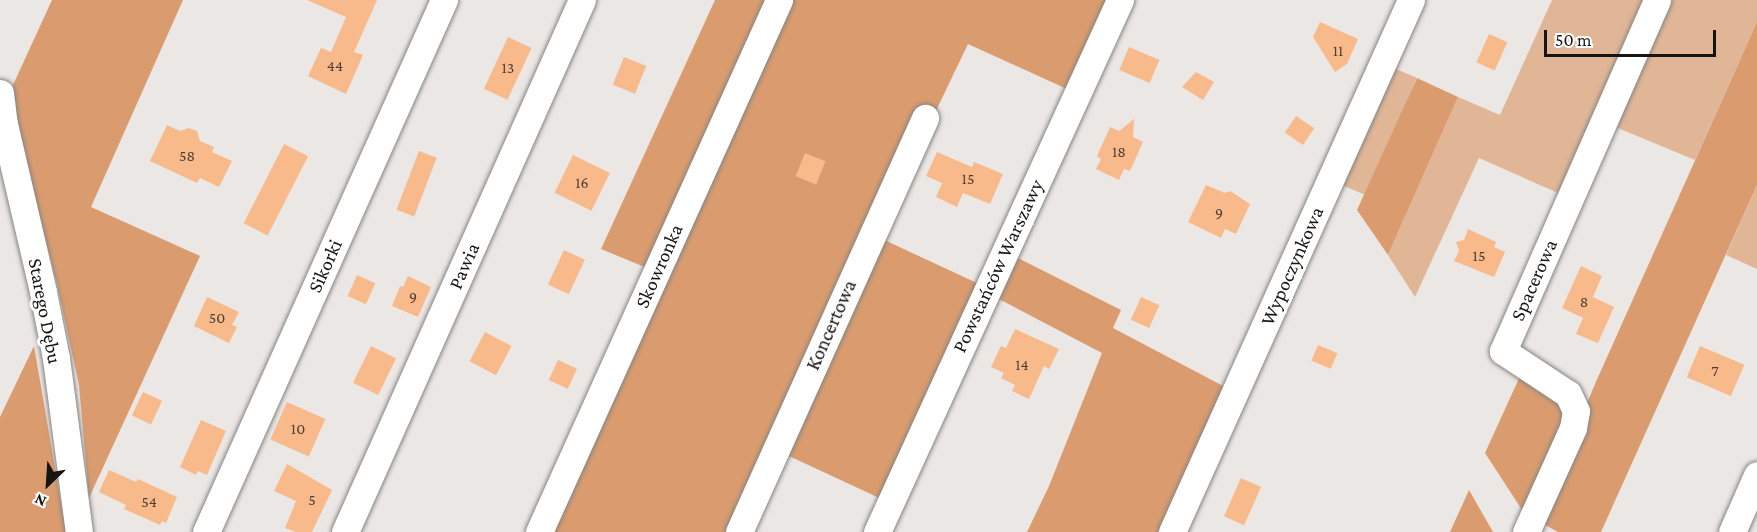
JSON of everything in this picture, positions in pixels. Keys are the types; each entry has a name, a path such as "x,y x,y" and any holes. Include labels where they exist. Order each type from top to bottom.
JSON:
{"street":[{"name":"Sikorki","path":"206,532 444,0"},
{"name":"Pawia","path":"345,532 582,0"},
{"name":"Skowronka","path":"539,532 779,0"},
{"name":"Powstańców Warszawy","path":"877,532 1120,0"},
{"name":"Wypoczynkowa","path":"1172,532 1411,0"},
{"name":"Spacerowa","path":"1526,532 1573,428 1576,411 1568,394 1503,351 1657,0"},
{"name":"Starego Dębu","path":"0,93 4,124 56,358 79,532"},
{"name":"Koncertowa","path":"739,532 925,118"},
{"path":"1732,532 1757,476"}],"shaded area":[{"path":"52,0 183,0 91,207 200,256 89,498 79,385 57,284 14,117 13,85"},
{"path":"715,0 768,0 652,270 601,249"},
{"path":"790,0 1111,0 1069,90 968,44 734,532 545,532"},
{"path":"1552,0 1645,0 1558,193 1479,158 1415,297 1388,255 1458,97 1500,115"},
{"path":"1670,0 1757,0 1757,22 1695,160 1613,126"},
{"path":"1757,22 1757,185 1601,532 1558,532 1538,521 1595,384"},
{"path":"1389,66 1417,78 1367,196 1339,184"},
{"path":"1417,78 1458,97 1388,255 1357,210"},
{"path":"1757,185 1757,269 1726,255"},
{"path":"878,237 982,286 882,499 778,451"},
{"path":"1018,258 1121,310 1113,328 1225,387 1162,532 1027,532 1049,486 1102,353 999,299"},
{"path":"34,346 66,532 0,532 0,417"},
{"path":"1521,374 1561,397 1569,421 1526,516 1485,453"},
{"path":"1469,490 1493,532 1450,532"}],"building":[{"path":"307,0 377,0 354,52 363,55 346,94 308,76 321,48 331,52 346,17"},
{"path":"1320,22 1358,39 1347,64 1335,72 1313,37"},
{"path":"1489,34 1507,42 1495,70 1476,62"},
{"path":"508,37 532,48 507,100 484,89"},
{"path":"1129,47 1159,60 1150,83 1119,70"},
{"path":"624,57 646,66 635,94 613,85"},
{"path":"1196,72 1214,82 1203,100 1182,87"},
{"path":"1296,116 1314,128 1303,145 1285,133"},
{"path":"1134,119 1133,137 1143,142 1130,171 1124,169 1119,180 1096,169 1101,159 1097,156 1110,127 1119,131"},
{"path":"167,125 180,131 189,128 197,131 200,141 214,147 212,152 232,161 219,187 200,178 197,183 150,161"},
{"path":"284,144 308,156 268,236 244,223"},
{"path":"419,151 437,158 414,217 396,210"},
{"path":"937,152 972,167 974,162 1003,174 990,204 963,193 957,207 936,197 942,183 926,176"},
{"path":"805,153 825,161 816,184 796,176"},
{"path":"573,155 610,173 591,211 555,193"},
{"path":"1206,185 1225,193 1230,191 1250,204 1236,234 1225,229 1221,238 1188,222"},
{"path":"1468,229 1496,242 1494,247 1505,252 1494,277 1454,261 1459,251 1456,242 1464,240"},
{"path":"564,250 585,260 569,294 548,284"},
{"path":"1581,266 1602,276 1593,297 1614,307 1598,343 1576,334 1583,318 1562,308"},
{"path":"357,275 375,283 366,304 348,296"},
{"path":"408,276 431,287 418,317 392,306 400,286 403,287"},
{"path":"207,297 239,312 232,325 237,327 229,343 194,326"},
{"path":"1141,297 1159,305 1149,328 1131,320"},
{"path":"1015,329 1059,349 1049,369 1044,366 1029,399 1012,391 1015,385 1001,378 1004,373 991,367 1001,346 1006,348"},
{"path":"485,332 511,346 496,375 470,361"},
{"path":"1318,345 1337,353 1331,369 1311,361"},
{"path":"371,346 396,358 378,395 353,383"},
{"path":"1700,346 1744,365 1731,396 1687,377"},
{"path":"558,360 577,369 568,389 549,380"},
{"path":"143,392 162,401 151,424 132,416"},
{"path":"287,402 325,419 309,457 270,439"},
{"path":"201,420 226,431 207,475 198,471 196,475 180,467"},
{"path":"287,464 332,490 312,532 296,532 285,528 296,501 274,491"},
{"path":"109,470 136,482 138,479 177,497 166,523 162,521 160,525 124,509 126,505 99,492"},
{"path":"1241,478 1261,487 1244,525 1224,516"}]}
